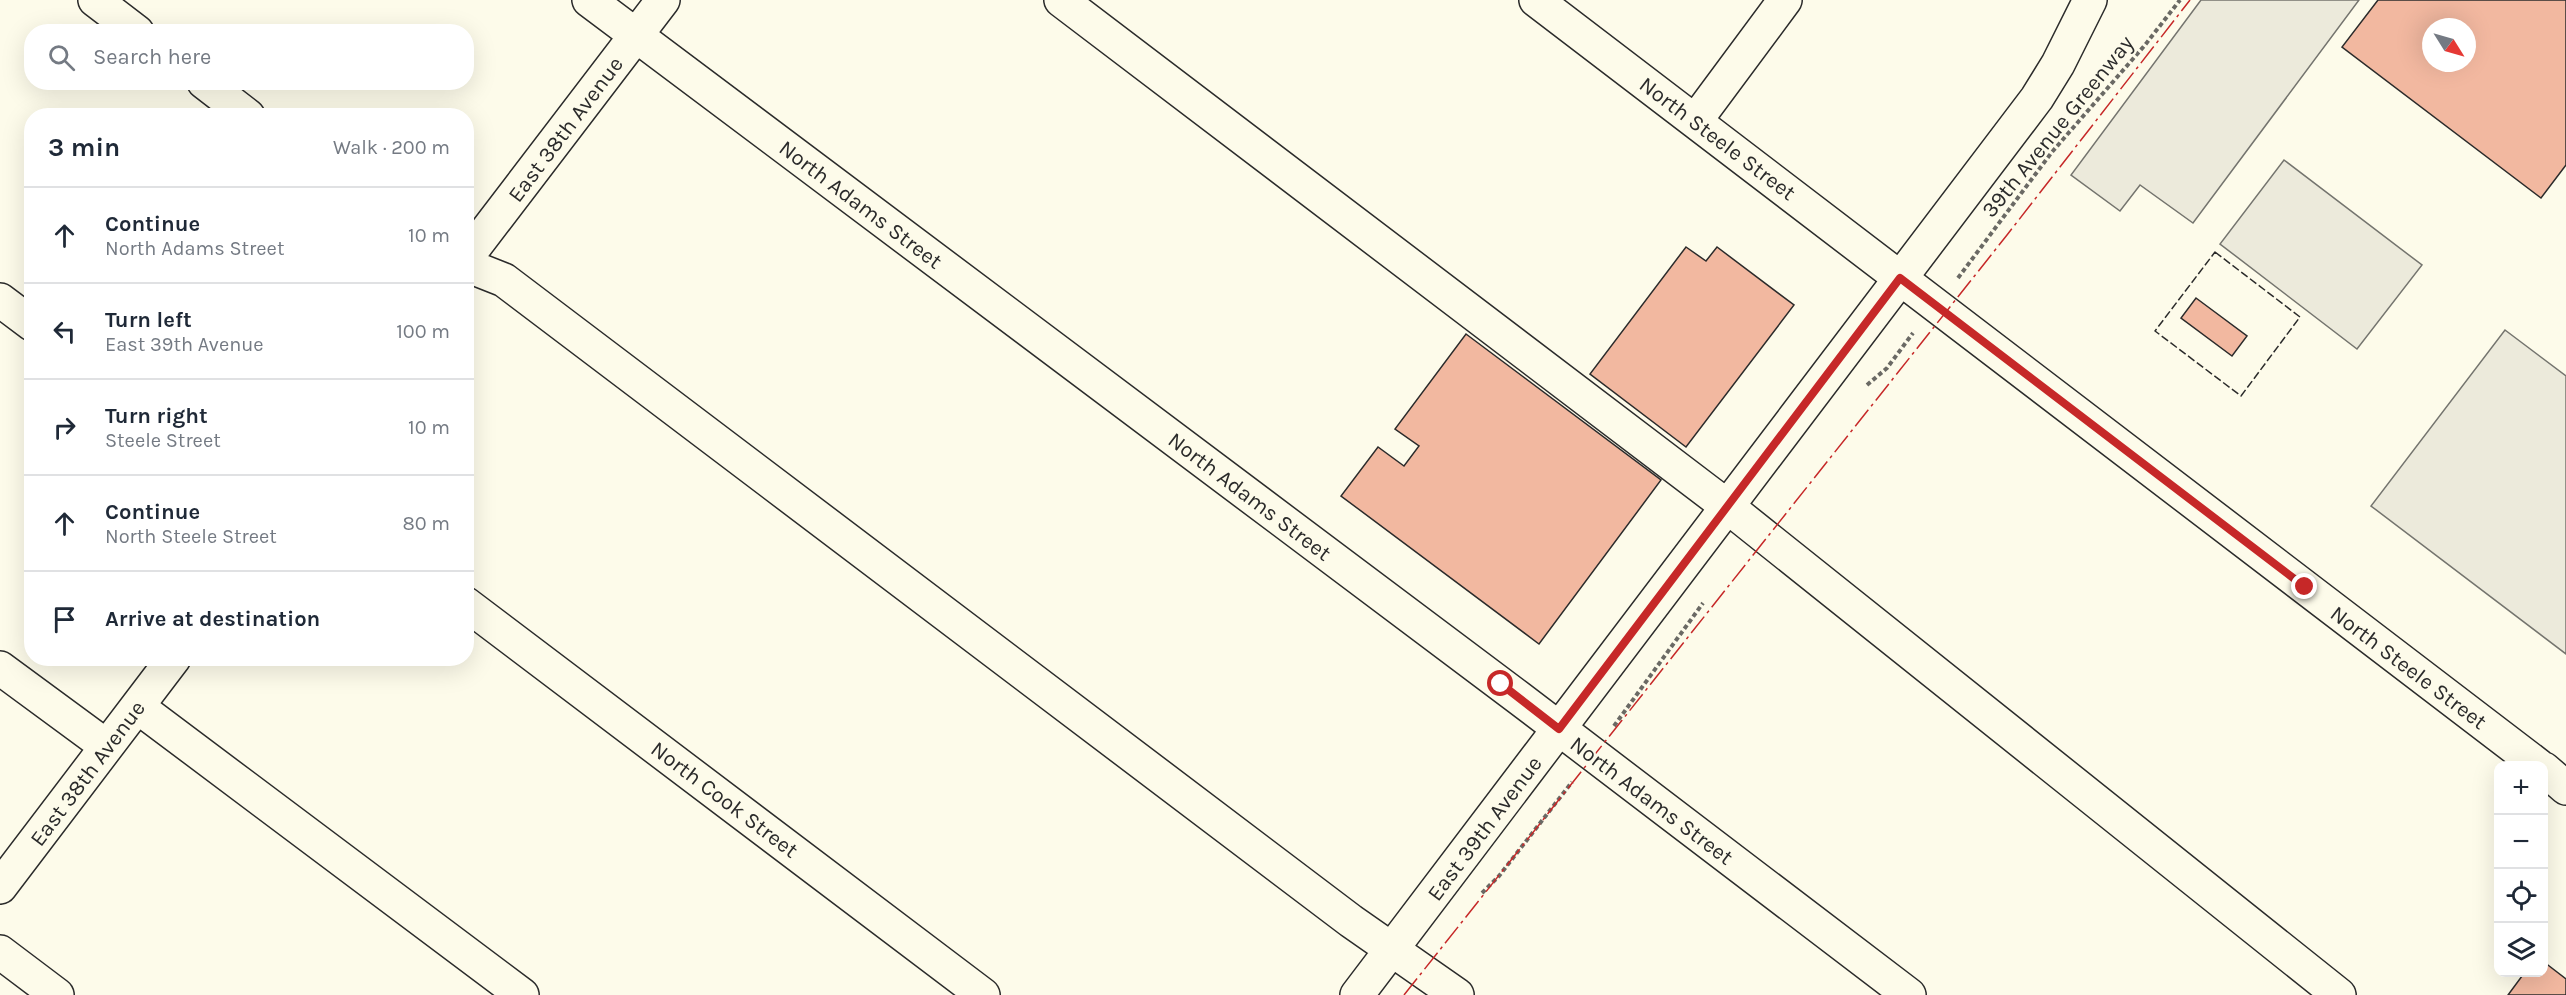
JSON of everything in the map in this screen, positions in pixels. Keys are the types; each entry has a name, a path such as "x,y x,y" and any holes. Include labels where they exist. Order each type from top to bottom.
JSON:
{"street":[{"path":"95,0 126,24"},
{"name":"North Adams Street","path":"589,0 1909,995"},
{"name":"East 38th Avenue","path":"474,248 663,0"},
{"path":"1061,0 1728,507 2340,995"},
{"name":"North Steele Street","path":"1536,0 2534,761"},
{"path":"1696,120 1785,0"},
{"name":"East 39th Avenue","path":"1357,995 2037,98 2058,64 2090,0"},
{"path":"214,90 238,108"},
{"path":"474,268 504,280 1351,921 1457,995"},
{"path":"0,300 24,318"},
{"name":"North Cook Street","path":"474,610 984,995"},
{"name":"East 38th Avenue","path":"0,888 168,666"},
{"path":"0,668 106,746"},
{"path":"138,707 522,995"},
{"path":"2548,772 2566,788"},
{"path":"0,952 57,995"}],"path":[{"name":"39th Avenue Greenway","path":"1962,273 2077,121 2145,45 2180,0"}],"shaded area":[{"path":"2201,0 2359,0 2193,223 2140,185 2120,211 2071,175"},
{"path":"2284,160 2422,265 2357,349 2220,244"},
{"path":"2505,330 2566,376 2566,654 2371,506"}],"building":[{"path":"2378,0 2566,0 2566,165 2541,198 2342,47"},
{"path":"1686,247 1706,261 1717,247 1794,305 1686,447 1590,374"},
{"path":"2196,298 2247,336 2232,356 2181,318"},
{"path":"1466,334 1661,480 1539,644 1341,496 1378,447 1404,466 1419,446 1395,429"},
{"path":"2548,965 2566,979 2566,995 2508,995 2521,977 2548,977"}],"fence":[{"path":"2215,252 2300,317 2241,396 2155,331 2215,252"}],"power":[{"path":"1404,995 2007,235 2190,0"}],"route":[{"path":"1501,684 1559,729 1900,278 2305,587"}]}
